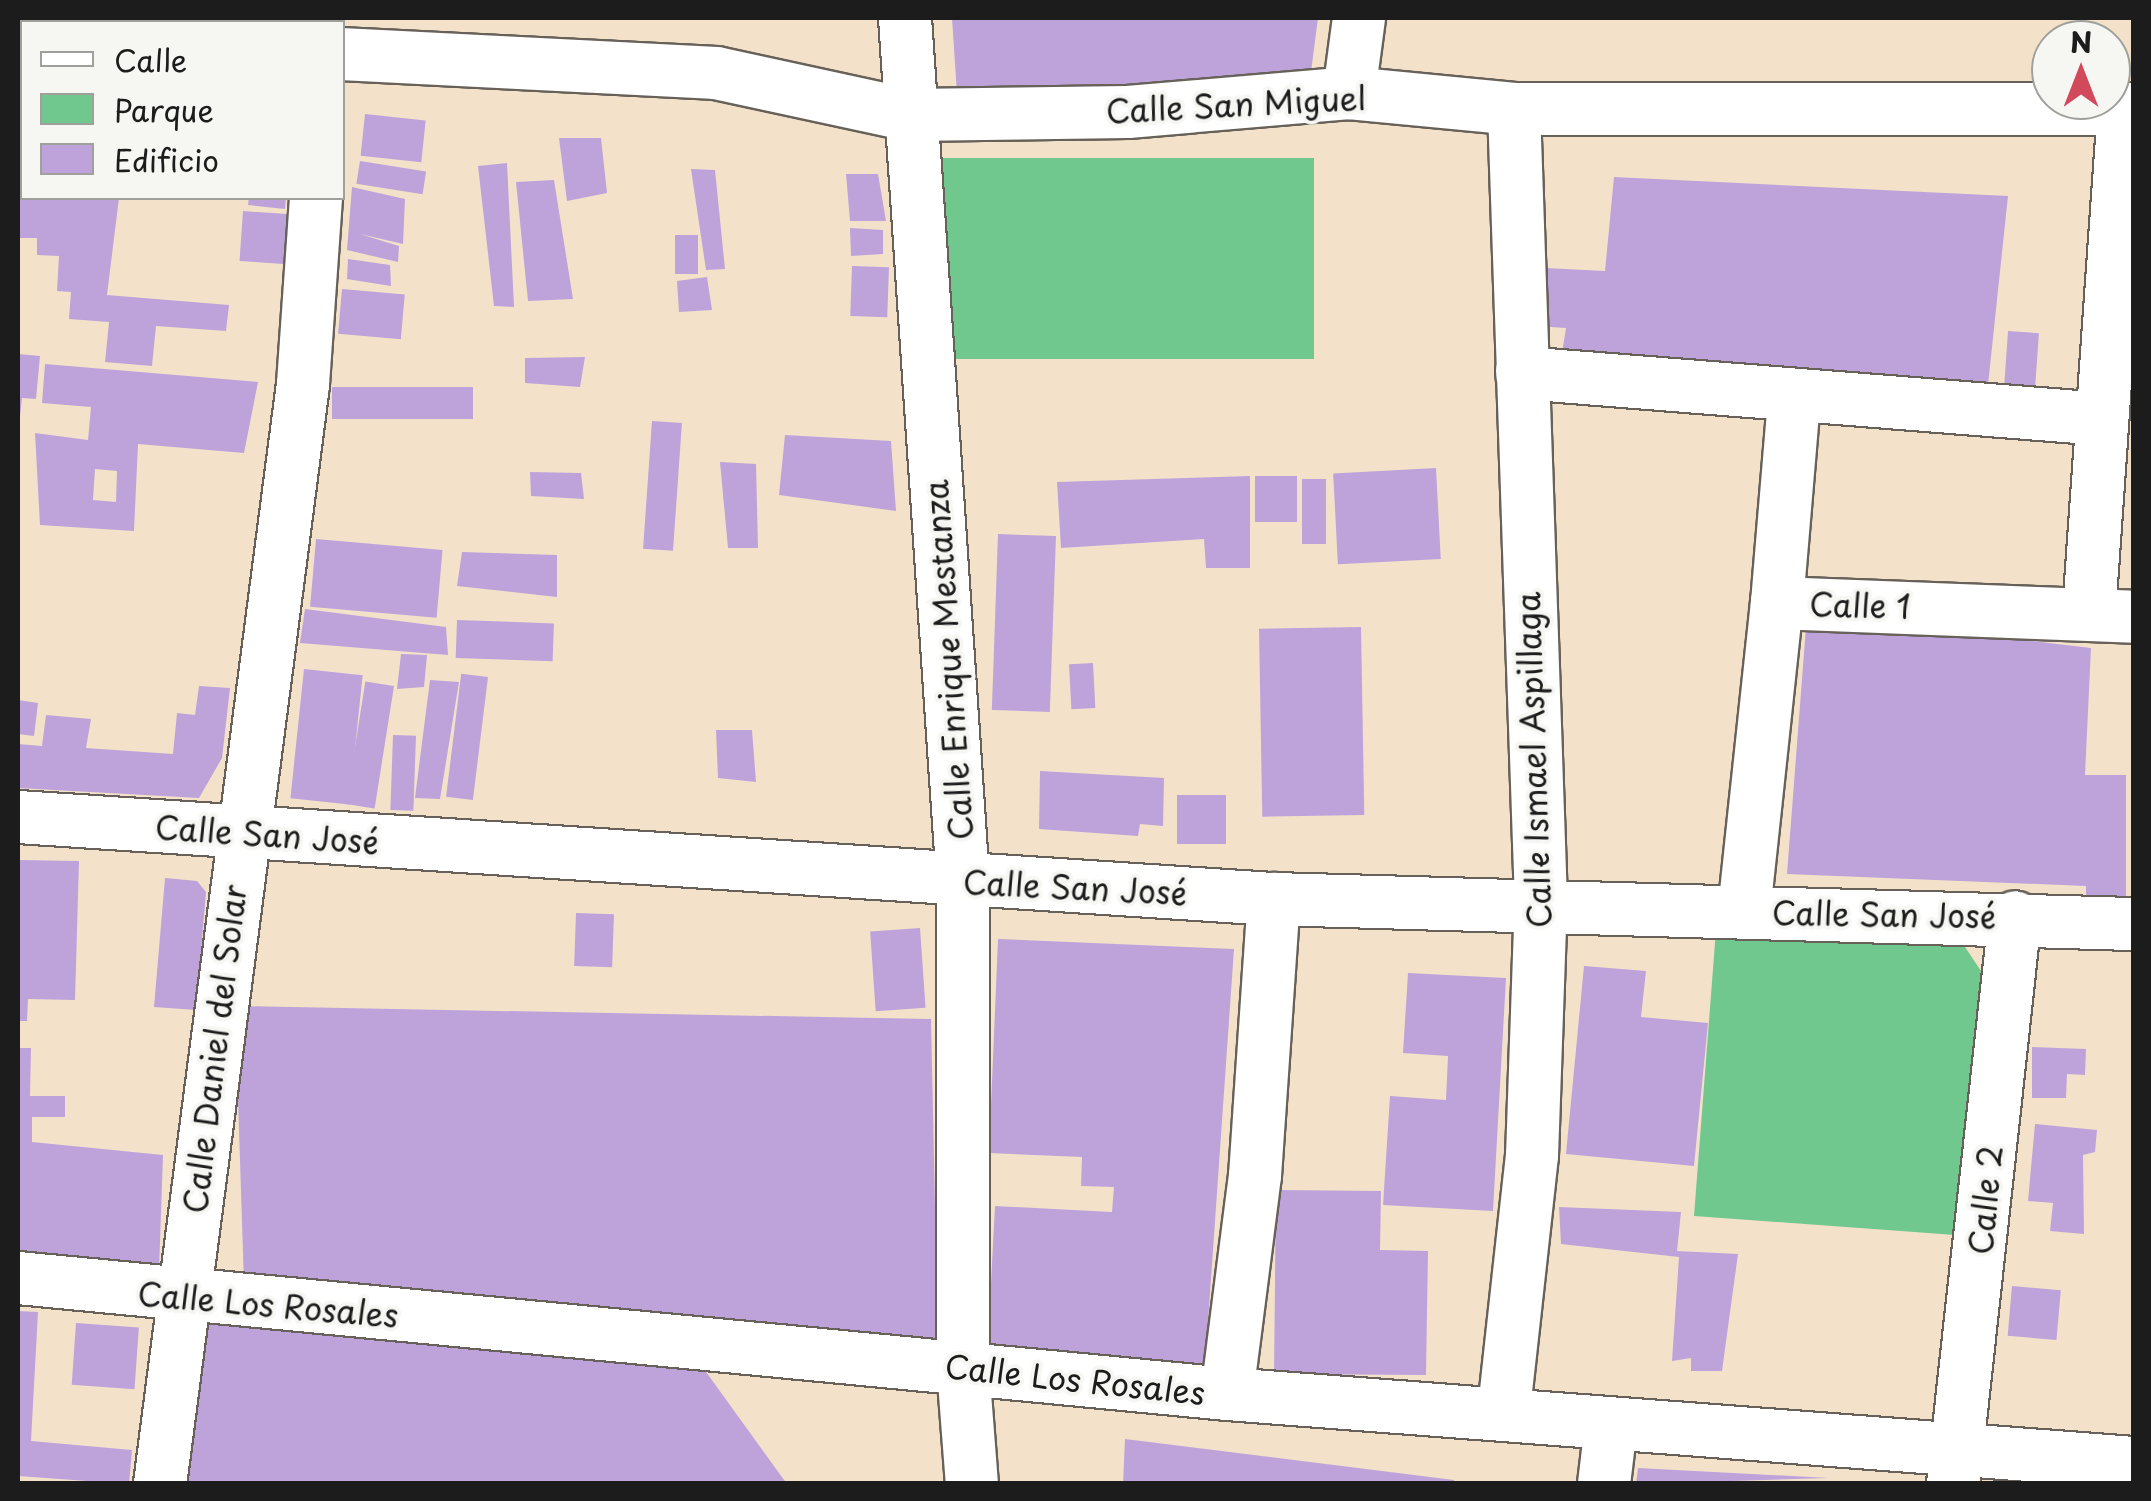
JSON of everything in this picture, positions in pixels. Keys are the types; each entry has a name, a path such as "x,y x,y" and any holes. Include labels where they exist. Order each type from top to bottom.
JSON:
{"street":[{"name":"Calle Enrique Mestanza","path":"904,18 963,881 963,1368 972,1484"},
{"path":"1349,92 1359,18"},
{"name":"Calle San Miguel","path":"345,54 716,73 911,115 1128,112 1349,92 1514,109 2031,110"},
{"name":"Calle Ismael Aspillaga","path":"1504,1409 1532,1156 1541,902 1514,109"},
{"path":"2112,614 2102,419 2127,120"},
{"name":"Calle Daniel del Solar","path":"160,1484 240,832 303,384 316,200"},
{"path":"1522,373 1794,401 2102,419"},
{"path":"1777,602 1794,401"},
{"name":"Calle 1","path":"1744,911 1777,602 2112,614"},
{"name":"Calle San José","path":"18,817 1274,899 1541,902 2134,924"},
{"path":"1227,1394 1255,1176 1274,899"},
{"name":"Calle 2","path":"1956,1469 2015,917"},
{"name":"Calle Los Rosales","path":"18,1278 183,1297 1227,1394 1504,1409 1956,1469 2134,1463"},
{"path":"1604,1484 1611,1425"}],"green space":[{"path":"931,158 1314,158 1314,359 931,359"},
{"path":"1716,930 1965,947 1981,971 1955,1235 1694,1216"}],"building":[{"path":"952,18 1318,18 1308,95 958,109"},
{"path":"365,114 426,120 421,162 361,156"},
{"path":"18,133 20,200 119,200 107,295 229,305 226,331 156,326 152,366 105,362 109,322 69,319 71,292 57,291 59,256 37,255 37,238 18,238"},
{"path":"559,138 601,138 607,193 567,201"},
{"path":"360,161 426,171 423,194 356,184"},
{"path":"507,163 514,307 494,306 478,166"},
{"path":"691,169 715,170 725,269 706,270"},
{"path":"846,174 878,174 886,221 850,221"},
{"path":"1614,177 2008,196 1988,385 1560,366 1566,328 1535,326 1546,268 1605,271"},
{"path":"554,180 573,299 528,301 516,182"},
{"path":"352,187 405,199 403,244 360,234 399,246 398,262 347,250"},
{"path":"249,200 286,200 285,209 248,205"},
{"path":"243,211 291,214 287,264 240,261"},
{"path":"850,228 883,230 883,254 851,256"},
{"path":"675,235 698,235 698,274 675,274"},
{"path":"348,259 390,265 391,286 347,279"},
{"path":"852,266 889,267 887,317 850,316"},
{"path":"707,277 712,310 679,312 677,281"},
{"path":"342,289 405,294 401,339 338,334"},
{"path":"2008,331 2039,333 2035,392 2004,390"},
{"path":"18,354 40,356 36,399 22,398 20,417"},
{"path":"585,357 580,387 525,383 525,358"},
{"path":"45,364 258,382 244,453 138,444 134,531 40,525 35,433 88,440 91,407 42,403","holes":["95,469 117,471 116,502 93,500"]},
{"path":"332,387 473,387 473,419 332,419"},
{"path":"652,421 682,423 673,551 643,549"},
{"path":"785,435 891,441 896,511 779,495"},
{"path":"720,462 756,464 758,548 728,548"},
{"path":"1436,468 1441,559 1338,564 1333,473"},
{"path":"530,472 581,473 584,499 531,496"},
{"path":"1250,476 1250,568 1206,568 1204,539 1061,548 1057,482"},
{"path":"1255,476 1297,476 1297,522 1255,522"},
{"path":"1302,479 1326,479 1326,544 1302,544"},
{"path":"998,534 1056,536 1050,712 992,710"},
{"path":"316,539 443,550 437,618 310,607"},
{"path":"462,552 557,555 557,597 457,586"},
{"path":"305,609 446,627 448,655 300,643"},
{"path":"1807,614 2091,648 2085,775 2126,775 2126,911 2086,911 2086,886 1787,874"},
{"path":"457,620 554,623 553,661 456,658"},
{"path":"1361,627 1364,815 1262,817 1259,629"},
{"path":"401,654 427,655 424,687 397,689"},
{"path":"1093,663 1095,708 1071,709 1069,664"},
{"path":"304,669 363,675 349,804 290,798"},
{"path":"461,674 488,677 473,800 446,797"},
{"path":"430,680 459,682 440,799 415,798"},
{"path":"365,681 394,686 375,808 346,804"},
{"path":"199,686 230,688 222,758 199,798 18,788 18,744 42,746 46,715 91,719 86,748 173,754 177,713 195,715"},
{"path":"18,700 38,703 34,736 18,734"},
{"path":"716,730 752,730 756,782 718,778"},
{"path":"393,735 416,736 413,811 390,810"},
{"path":"1040,771 1164,778 1163,826 1140,824 1138,836 1039,829"},
{"path":"1177,795 1226,795 1226,844 1177,844"},
{"path":"18,860 79,861 75,1000 28,999 27,1021 18,1021"},
{"path":"165,878 197,881 206,892 196,1010 154,1007"},
{"path":"576,913 614,914 612,967 574,966"},
{"path":"920,928 926,1008 876,1011 870,931"},
{"path":"998,939 1234,949 1204,1379 987,1360 995,1206 1112,1212 1114,1187 1081,1186 1082,1157 989,1153"},
{"path":"1584,966 1646,971 1641,1017 1708,1023 1694,1166 1566,1154"},
{"path":"1408,973 1506,978 1493,1211 1383,1205 1390,1096 1446,1100 1448,1056 1403,1053"},
{"path":"235,1006 931,1019 938,1345 244,1284"},
{"path":"2032,1047 2086,1049 2085,1075 2067,1074 2066,1098 2032,1098"},
{"path":"18,1048 31,1048 30,1096 65,1096 65,1117 32,1117 32,1142 163,1155 159,1271 18,1257"},
{"path":"2035,1124 2097,1130 2095,1152 2083,1155 2084,1234 2050,1231 2053,1203 2028,1201"},
{"path":"1276,1190 1381,1191 1380,1250 1428,1251 1426,1375 1274,1374"},
{"path":"1559,1207 1681,1212 1677,1251 1738,1254 1722,1371 1691,1371 1691,1358 1672,1361 1679,1257 1561,1244"},
{"path":"2012,1286 2061,1290 2056,1340 2008,1336"},
{"path":"18,1311 38,1312 31,1441 132,1450 129,1484 18,1476"},
{"path":"195,1311 696,1358 787,1484 182,1484"},
{"path":"76,1323 139,1327 135,1389 72,1385"},
{"path":"1125,1439 1454,1480 1454,1484 1123,1484"},
{"path":"1638,1468 1829,1478 1636,1484"}]}
